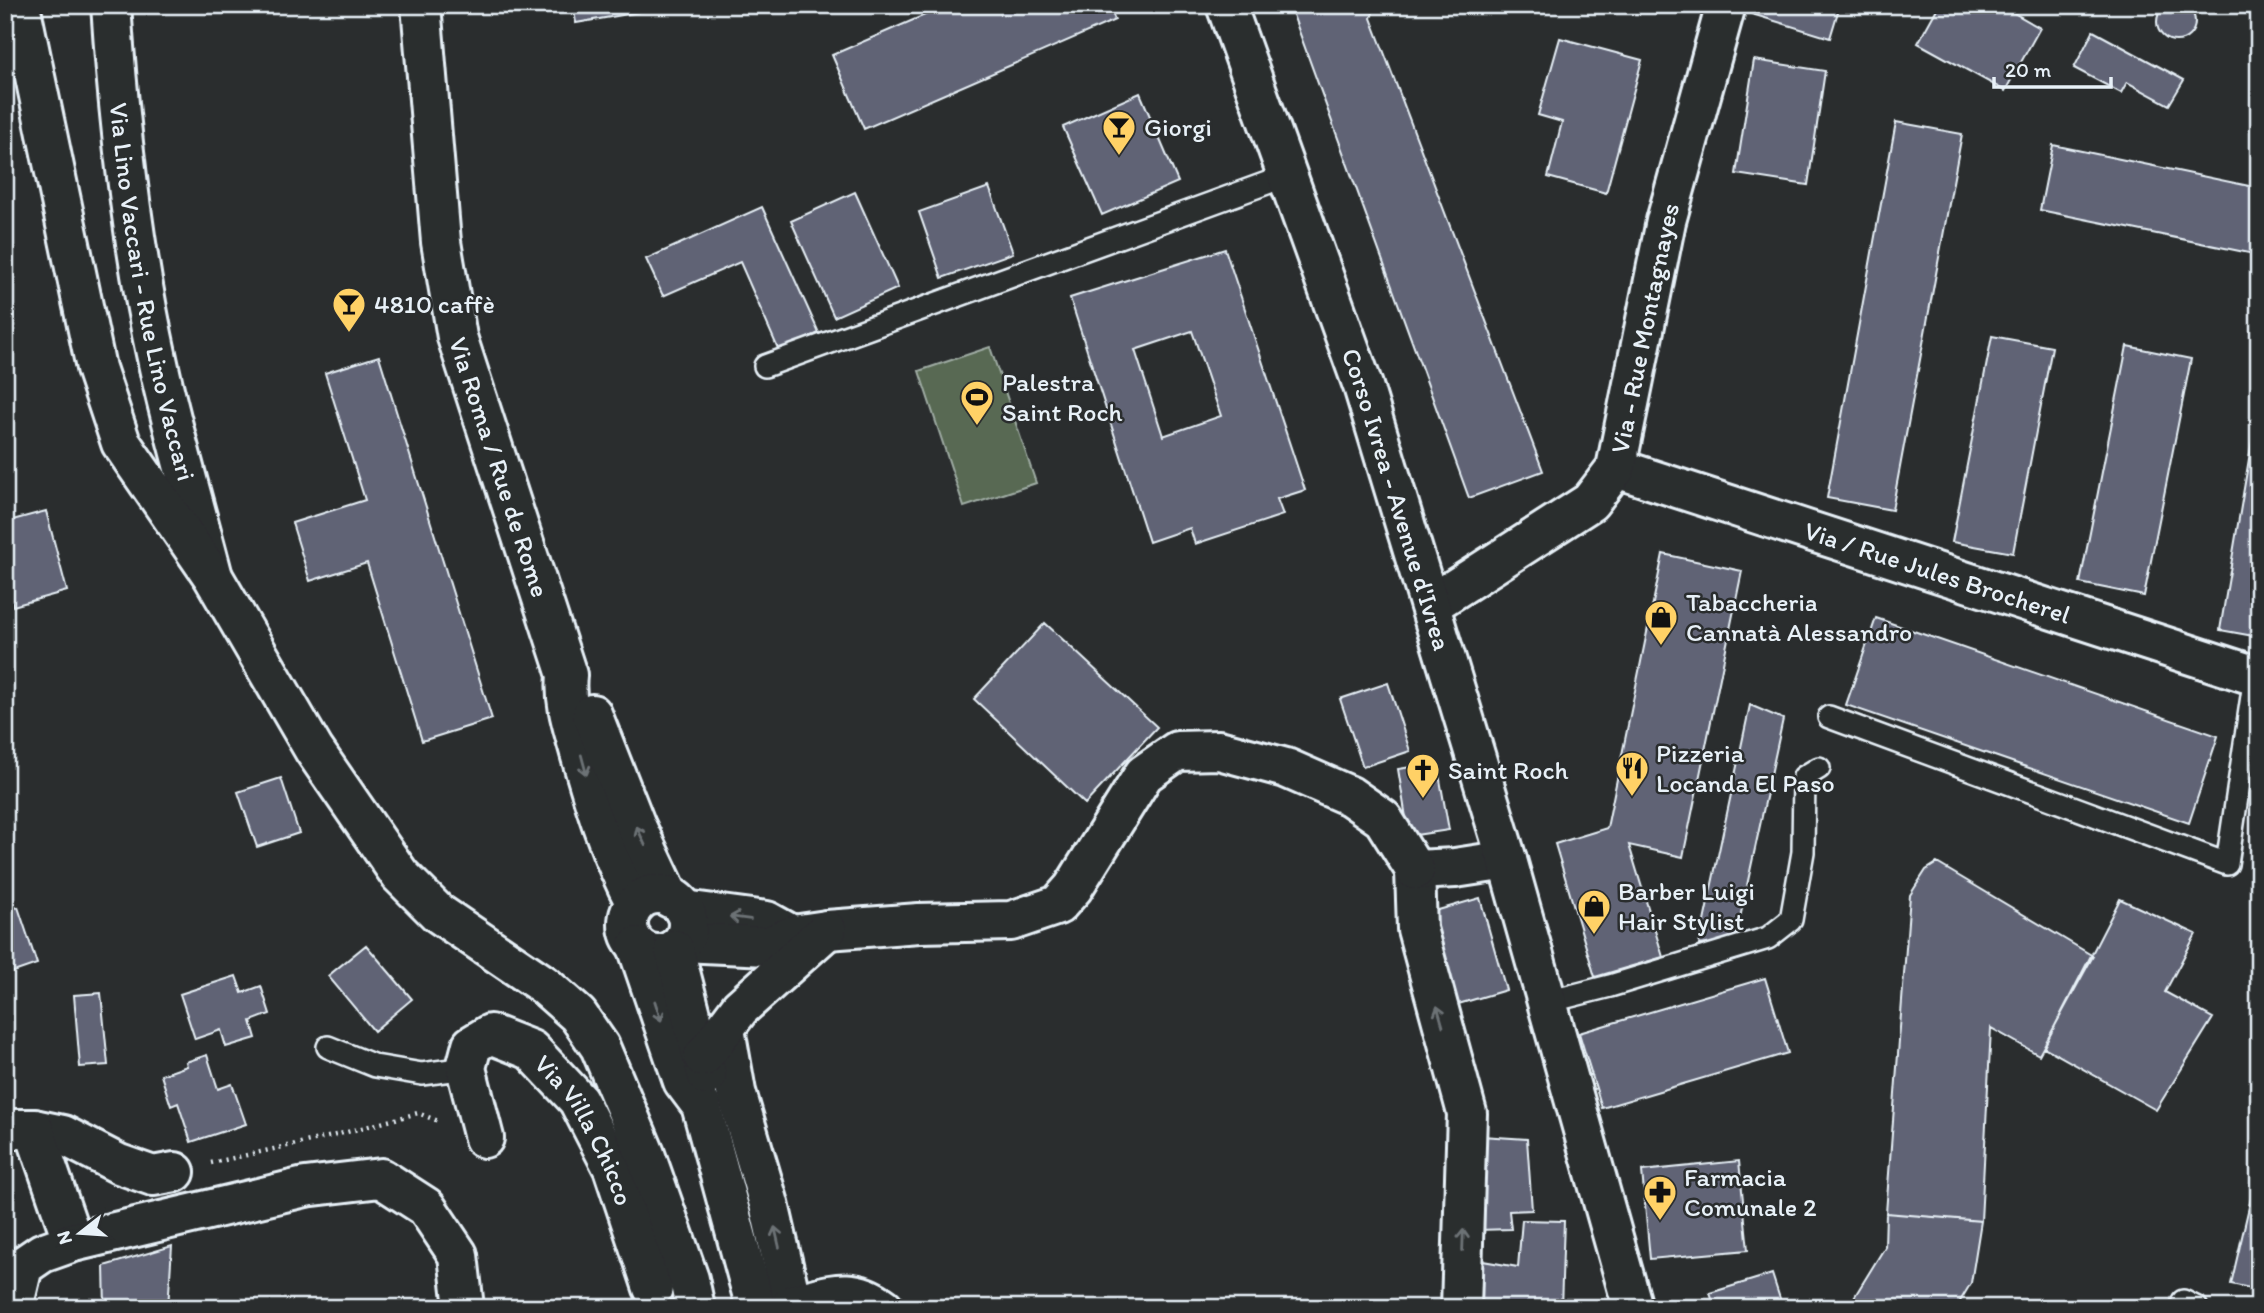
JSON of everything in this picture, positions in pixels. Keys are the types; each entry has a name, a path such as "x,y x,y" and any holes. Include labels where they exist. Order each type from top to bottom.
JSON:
{"street":[{"path":"20,5 96,368 121,443 212,575 314,750 400,875 438,913 544,985 578,1014 600,1047 645,1154 692,1293 653,1298"},
{"name":"Via Lino Vaccari - Rue Lino Vaccari","path":"111,5 126,182 140,268 158,363 212,575"},
{"name":"Via Roma / Rue de Rome","path":"421,5 441,242 457,337 567,675 581,687 636,826 714,1043 701,1105"},
{"name":"Corso Ivrea - Avenue d'Ivrea","path":"1226,5 1363,387 1507,860 1633,1308"},
{"name":"Via - Rue Montagnayes","path":"1430,605 1590,502 1616,468 1666,221 1726,5"},
{"name":"Via / Rue Jules Brocherel","path":"1616,468 2257,676"},
{"path":"669,920 767,921 810,933 919,923 1011,921 1058,905 1073,888 1144,774 1177,751 1219,750 1286,768 1350,796 1383,819 1415,870 1417,929 1467,1113 1461,1308"},
{"path":"1415,870 1455,868 1507,860"},
{"name":"Via Roma / Rue de Rome","path":"669,920 628,921 628,930 637,946 683,1081 701,1105 779,1306"},
{"path":"810,933 714,1043 736,1092 769,1204 779,1306 847,1293 867,1295 884,1308"},
{"name":"Via Villa Chicco","path":"466,1069 472,1045 490,1034 531,1050 578,1100 613,1168 653,1298"},
{"path":"466,1069 484,1138"},
{"path":"20,1129 63,1135 120,1164 153,1176 174,1172"},
{"path":"20,1129 73,1242"},
{"path":"13,1308 23,1266 42,1253 73,1242 305,1187 381,1178 426,1207 458,1255 464,1308"}],"lane":[{"path":"765,366 1289,175"},
{"path":"1829,717 2227,864 2257,676"},
{"path":"1548,1002 1611,986 1768,938 1791,920 1803,852 1804,777 1819,768"},
{"path":"328,1047 376,1066 422,1074 466,1069"}],"green space":[{"name":"Palestra Saint Roch","path":"990,347 1036,483 964,507 919,371"}],"building":[{"path":"2176,3 2189,9 2195,22 2189,35 2176,41 2163,35 2157,22 2163,9"},
{"path":"573,5 650,5 645,11 576,23"},
{"path":"948,5 1109,5 1115,20 864,129 832,55"},
{"path":"1295,5 1376,5 1371,18 1543,471 1469,498 1292,12"},
{"path":"1755,5 1840,5 1830,38 1752,14"},
{"path":"1939,5 2000,5 2040,28 2005,91 1918,43"},
{"path":"2093,31 2184,80 2169,105 2127,82 2121,93 2074,68"},
{"path":"1560,38 1642,60 1606,193 1548,177 1562,122 1538,115"},
{"path":"1754,60 1825,71 1808,185 1736,174"},
{"path":"1140,93 1178,182 1102,215 1063,127"},
{"path":"1896,122 1962,134 1892,510 1827,498"},
{"path":"2053,145 2259,188 2259,255 2040,210"},
{"path":"989,187 1013,253 942,278 919,212"},
{"path":"855,192 898,288 834,317 791,221"},
{"path":"762,207 819,333 779,351 740,262 663,296 646,259"},
{"name":"Palestra Saint Roch","path":"1225,249 1305,490 1277,499 1283,515 1195,544 1190,528 1149,542 1070,298","holes":["1192,331 1221,416 1163,436 1135,350"]},
{"path":"1992,336 2052,347 2013,553 1952,542"},
{"path":"2127,346 2191,359 2144,596 2080,583"},
{"path":"379,356 492,719 422,741 367,563 310,581 292,523 365,500 325,373"},
{"path":"2259,400 2259,637 2220,630"},
{"path":"46,511 67,591 13,606 5,577 5,522"},
{"path":"1663,554 1742,571 1683,857 1629,845 1663,957 1595,977 1555,844 1607,828"},
{"path":"1876,618 2218,736 2189,823 1846,705"},
{"path":"1045,623 1157,727 1085,804 974,699"},
{"path":"1388,683 1410,751 1363,767 1340,699"},
{"path":"1750,705 1783,719 1735,941 1699,945"},
{"name":"Saint Roch","path":"1437,763 1449,830 1409,836 1398,769"},
{"path":"281,778 299,833 257,847 238,792"},
{"path":"1937,863 2093,956 2039,1055 1991,1028 1981,1221 1886,1213 1910,895 1926,870"},
{"path":"1480,898 1506,990 1455,1005 1428,913"},
{"path":"2120,899 2196,934 2165,992 2213,1018 2156,1110 2044,1047"},
{"path":"18,907 37,964 5,975 5,911"},
{"path":"366,945 412,999 374,1031 328,976"},
{"path":"236,976 242,993 261,986 270,1014 251,1021 256,1038 226,1047 221,1030 195,1039 180,994"},
{"path":"1765,978 1788,1053 1602,1108 1579,1033"},
{"path":"101,993 108,1065 80,1067 74,995"},
{"path":"207,1055 218,1089 232,1084 246,1124 191,1142 178,1103 171,1106 161,1075 187,1066 186,1062"},
{"path":"1481,1136 1527,1139 1532,1210 1509,1211 1511,1229 1478,1230"},
{"path":"1739,1161 1748,1250 1650,1259 1642,1171"},
{"path":"2259,1164 2259,1290 2231,1284"},
{"path":"1886,1213 1981,1221 1971,1283 1956,1308 1870,1308 1853,1299 1885,1247"},
{"path":"1522,1220 1564,1221 1561,1308 1471,1308 1471,1259 1518,1267"},
{"path":"172,1246 168,1308 105,1308 104,1266"},
{"path":"1772,1274 1783,1308 1715,1308 1710,1293"}],"place":[{"name":"Giorgi","path":"1119,157"},
{"name":"4810 caffè","path":"349,334"},
{"name":"Palestra Saint Roch","path":"977,427"},
{"name":"Tabaccheria Cannatà Alessandro","path":"1661,647"},
{"name":"Pizzeria Locanda El Paso","path":"1632,798"},
{"name":"Saint Roch","path":"1423,800"},
{"name":"Barber Luigi Hair Stylist","path":"1594,936"},
{"name":"Farmacia Comunale 2","path":"1660,1222"}]}
